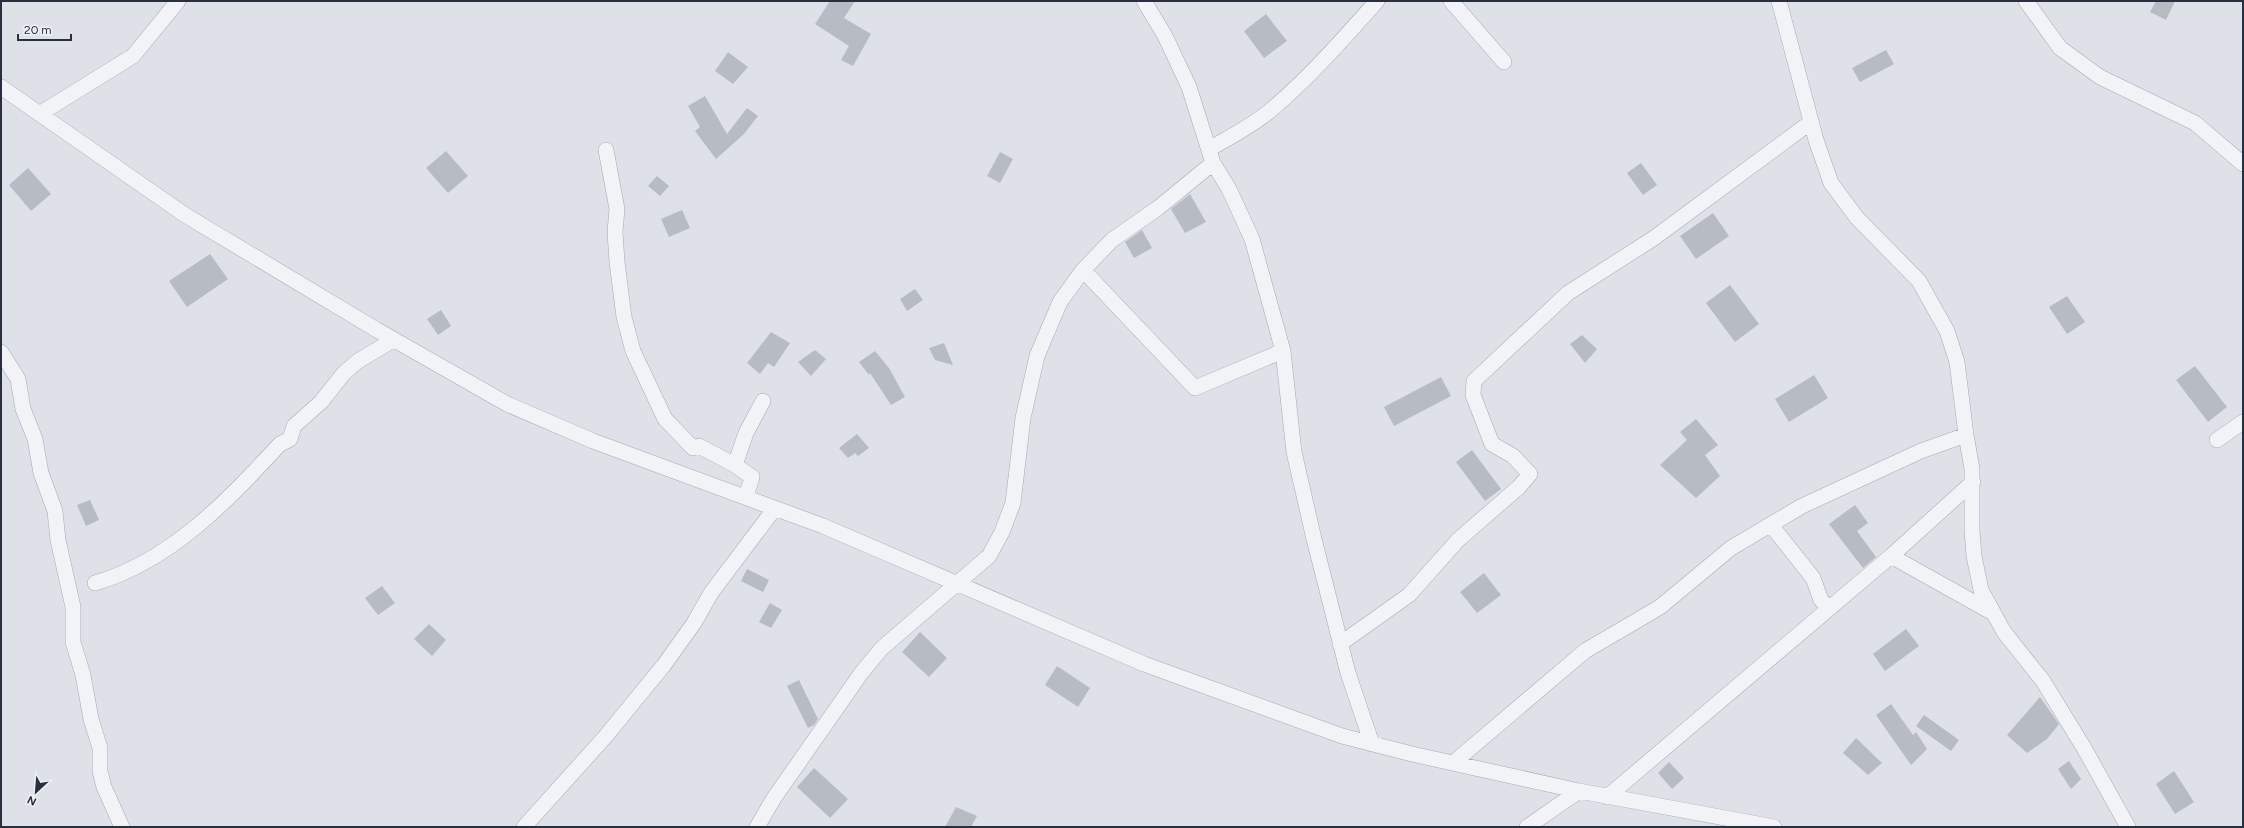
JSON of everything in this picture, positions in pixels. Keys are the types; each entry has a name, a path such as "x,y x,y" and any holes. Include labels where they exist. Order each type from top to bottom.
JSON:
{"street":[{"path":"41,113 133,56 178,1"},
{"path":"1144,1 1165,36 1189,87 1211,156 1229,189 1252,239 1283,351 1294,452 1314,539 1348,673 1372,744"},
{"path":"757,827 774,798 862,672 882,648 989,556 1002,532 1013,504 1023,418 1037,356 1060,302 1083,270 1112,240 1158,208 1211,156 1270,111 1294,89 1377,1"},
{"path":"1451,1 1504,62"},
{"path":"1779,1 1811,122 1831,183 1857,218 1919,281 1947,331 1957,362 1973,482 1970,512 1974,556 1981,590 2004,632 2043,681 2084,748 2128,827"},
{"path":"2026,1 2060,48 2100,77 2195,123 2243,164"},
{"path":"1,87 41,113 185,215 393,340 507,404 593,442 823,526 1144,664 1291,719 1372,744 1453,763 1607,797 1774,827"},
{"path":"1340,644 1409,595 1458,540 1519,487 1530,474 1513,456 1492,444 1473,395 1474,382 1568,293 1654,238 1811,122"},
{"path":"606,150 617,209 615,232 624,317 633,351 665,419 693,448 699,446 735,465 752,477 746,497"},
{"path":"1083,270 1195,388 1283,351"},
{"path":"94,583 134,568 173,545 189,532 225,502 280,444 290,439 294,426 321,402 344,374 358,361 393,340"},
{"path":"1,352 18,378 23,409 35,439 41,473 55,511 58,540 73,606 73,642 83,675 91,719 100,748 100,771 104,787 122,827"},
{"path":"735,465 746,433 763,401"},
{"path":"2217,440 2243,422"},
{"path":"1453,763 1585,651 1660,607 1731,548 1802,506 1921,451 1966,435"},
{"path":"1607,797 1891,556 1973,482"},
{"path":"524,827 605,737 664,665 694,623 711,593 775,508"},
{"path":"1771,525 1809,573 1821,600 1829,608"},
{"path":"1891,556 1993,613"},
{"path":"1527,827 1579,791"}],"building":[{"path":"830,1 855,1 844,18 871,34 853,66 841,60 849,46 815,24"},
{"path":"2156,1 2175,1 2166,20 2150,12"},
{"path":"1266,14 1287,41 1264,58 1244,31"},
{"path":"1886,50 1894,64 1860,82 1852,68"},
{"path":"728,52 748,67 733,84 715,71"},
{"path":"705,96 727,134 747,108 758,116 744,134 716,159 695,131 700,127 688,106"},
{"path":"446,151 468,176 448,193 426,168"},
{"path":"1000,152 1013,159 1000,183 987,176"},
{"path":"1641,163 1657,185 1643,195 1627,173"},
{"path":"28,168 51,194 31,211 9,185"},
{"path":"657,176 669,186 660,196 648,186"},
{"path":"1190,194 1206,222 1185,233 1171,209"},
{"path":"682,210 690,228 669,237 661,219"},
{"path":"1713,213 1729,236 1696,259 1680,236"},
{"path":"1142,230 1152,248 1134,258 1125,242"},
{"path":"210,254 228,279 187,307 169,281"},
{"path":"1730,285 1759,324 1735,342 1706,303"},
{"path":"915,289 923,300 907,311 900,299"},
{"path":"2067,296 2085,322 2067,334 2049,307"},
{"path":"441,310 451,326 438,335 427,319"},
{"path":"771,332 790,343 774,367 768,363 760,374 747,363"},
{"path":"1582,335 1597,349 1585,363 1570,344"},
{"path":"944,343 953,365 935,360 929,348"},
{"path":"815,350 826,359 811,376 798,362"},
{"path":"875,351 889,368 905,397 891,405 870,373 869,375 859,362"},
{"path":"2195,366 2227,407 2208,422 2176,380"},
{"path":"1814,375 1828,398 1789,422 1775,399"},
{"path":"1441,377 1451,396 1394,426 1384,407"},
{"path":"1696,419 1718,445 1705,455 1720,476 1696,498 1660,465 1687,440 1680,432"},
{"path":"857,434 869,448 858,456 855,453 848,458 839,448"},
{"path":"1472,450 1501,489 1485,501 1456,462"},
{"path":"90,500 99,520 86,526 77,505"},
{"path":"1855,505 1868,523 1857,531 1876,557 1863,568 1829,524"},
{"path":"747,569 769,580 763,592 741,581"},
{"path":"1484,573 1501,595 1477,613 1460,592"},
{"path":"382,586 395,603 378,615 365,598"},
{"path":"770,603 782,610 771,628 759,622"},
{"path":"429,624 446,640 432,656 414,639"},
{"path":"1906,629 1919,646 1885,671 1873,654"},
{"path":"920,632 947,658 929,677 902,652"},
{"path":"1057,666 1090,688 1078,707 1045,685"},
{"path":"799,680 818,719 814,725 808,728 787,686"},
{"path":"2040,697 2059,724 2047,739 2027,753 2007,735"},
{"path":"1891,704 1913,735 1916,732 1927,749 1911,765 1876,715"},
{"path":"1924,715 1959,740 1951,751 1916,726"},
{"path":"1856,738 1882,763 1868,775 1843,753"},
{"path":"2069,761 2081,779 2071,789 2058,769"},
{"path":"1669,762 1684,778 1672,789 1658,773"},
{"path":"814,768 848,799 830,818 797,787"},
{"path":"2174,771 2194,802 2175,814 2156,784"},
{"path":"956,807 977,816 971,827 945,827"}]}
